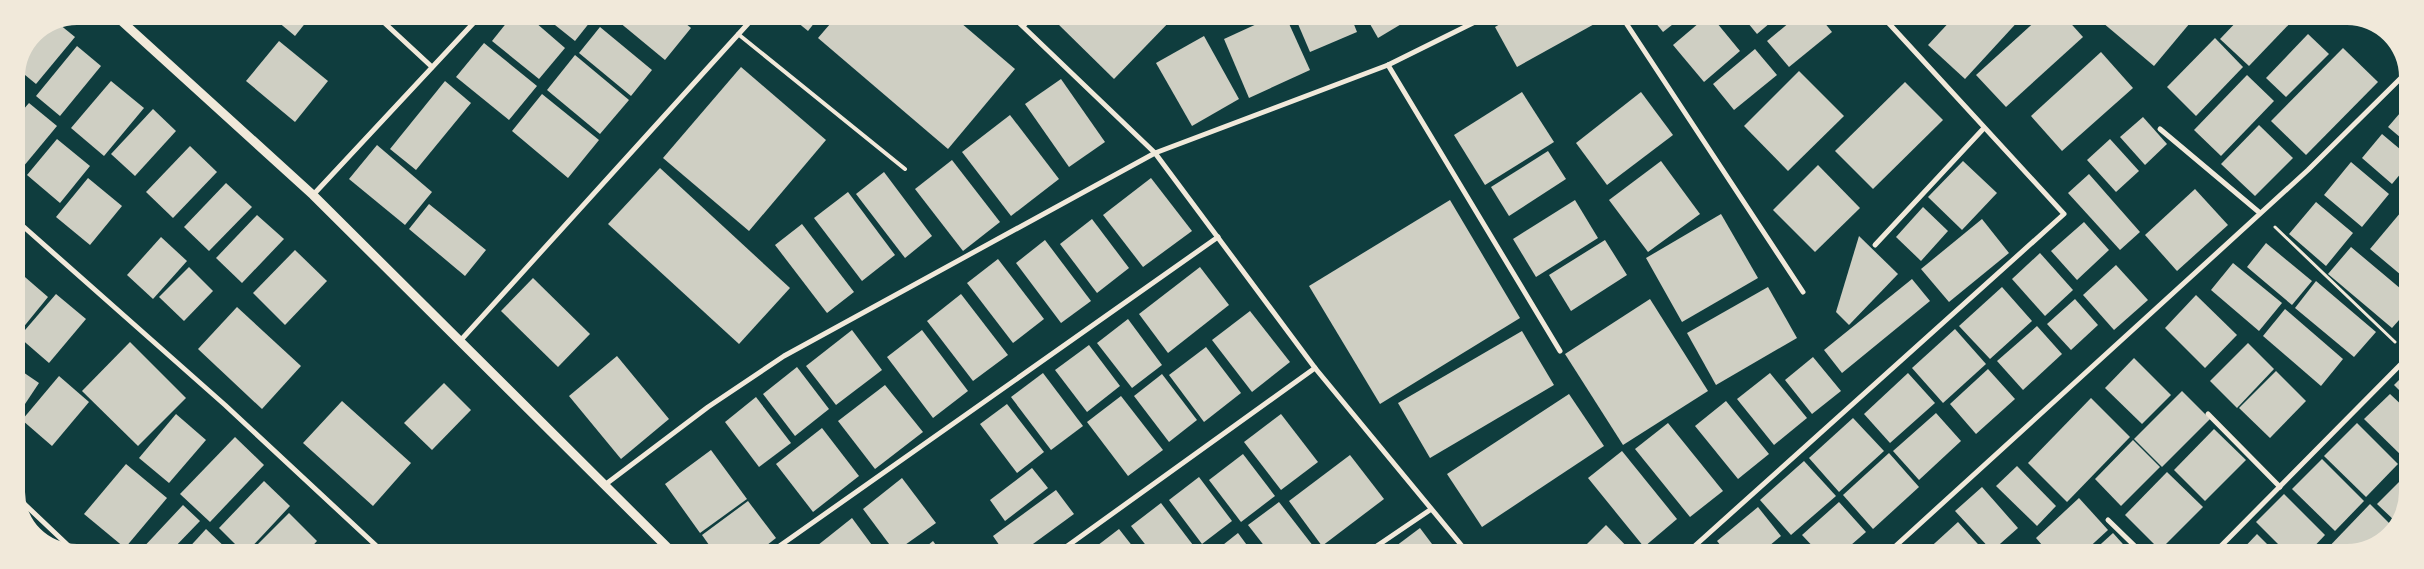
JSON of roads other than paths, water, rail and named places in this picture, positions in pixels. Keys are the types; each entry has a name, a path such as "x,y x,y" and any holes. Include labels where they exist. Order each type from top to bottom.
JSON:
{"street":[{"path":"126,25 312,195 461,340 523,406 606,484 661,544"},
{"path":"387,25 432,67"},
{"path":"312,195 472,25"},
{"path":"461,340 746,25"},
{"path":"606,484 708,407 784,356 1155,153 1388,65 1468,25"},
{"path":"1627,25 1803,292"},
{"path":"1697,544 2064,214 1890,25"},
{"path":"1024,26 1155,153 1315,368 1430,510 1460,544"},
{"path":"1388,65 1560,352"},
{"path":"1898,544 2308,170 2399,80"},
{"path":"1875,245 1984,128"},
{"path":"2160,129 2260,213"},
{"path":"25,228 225,405 375,544"},
{"path":"782,544 1218,237"},
{"path":"2223,544 2399,366"},
{"path":"1070,544 1315,368"},
{"path":"2208,414 2280,487"},
{"path":"27,507 65,542"},
{"path":"1380,544 1430,510"},
{"path":"2108,520 2133,544"}],"lane":[{"path":"738,34 905,169"}]}
